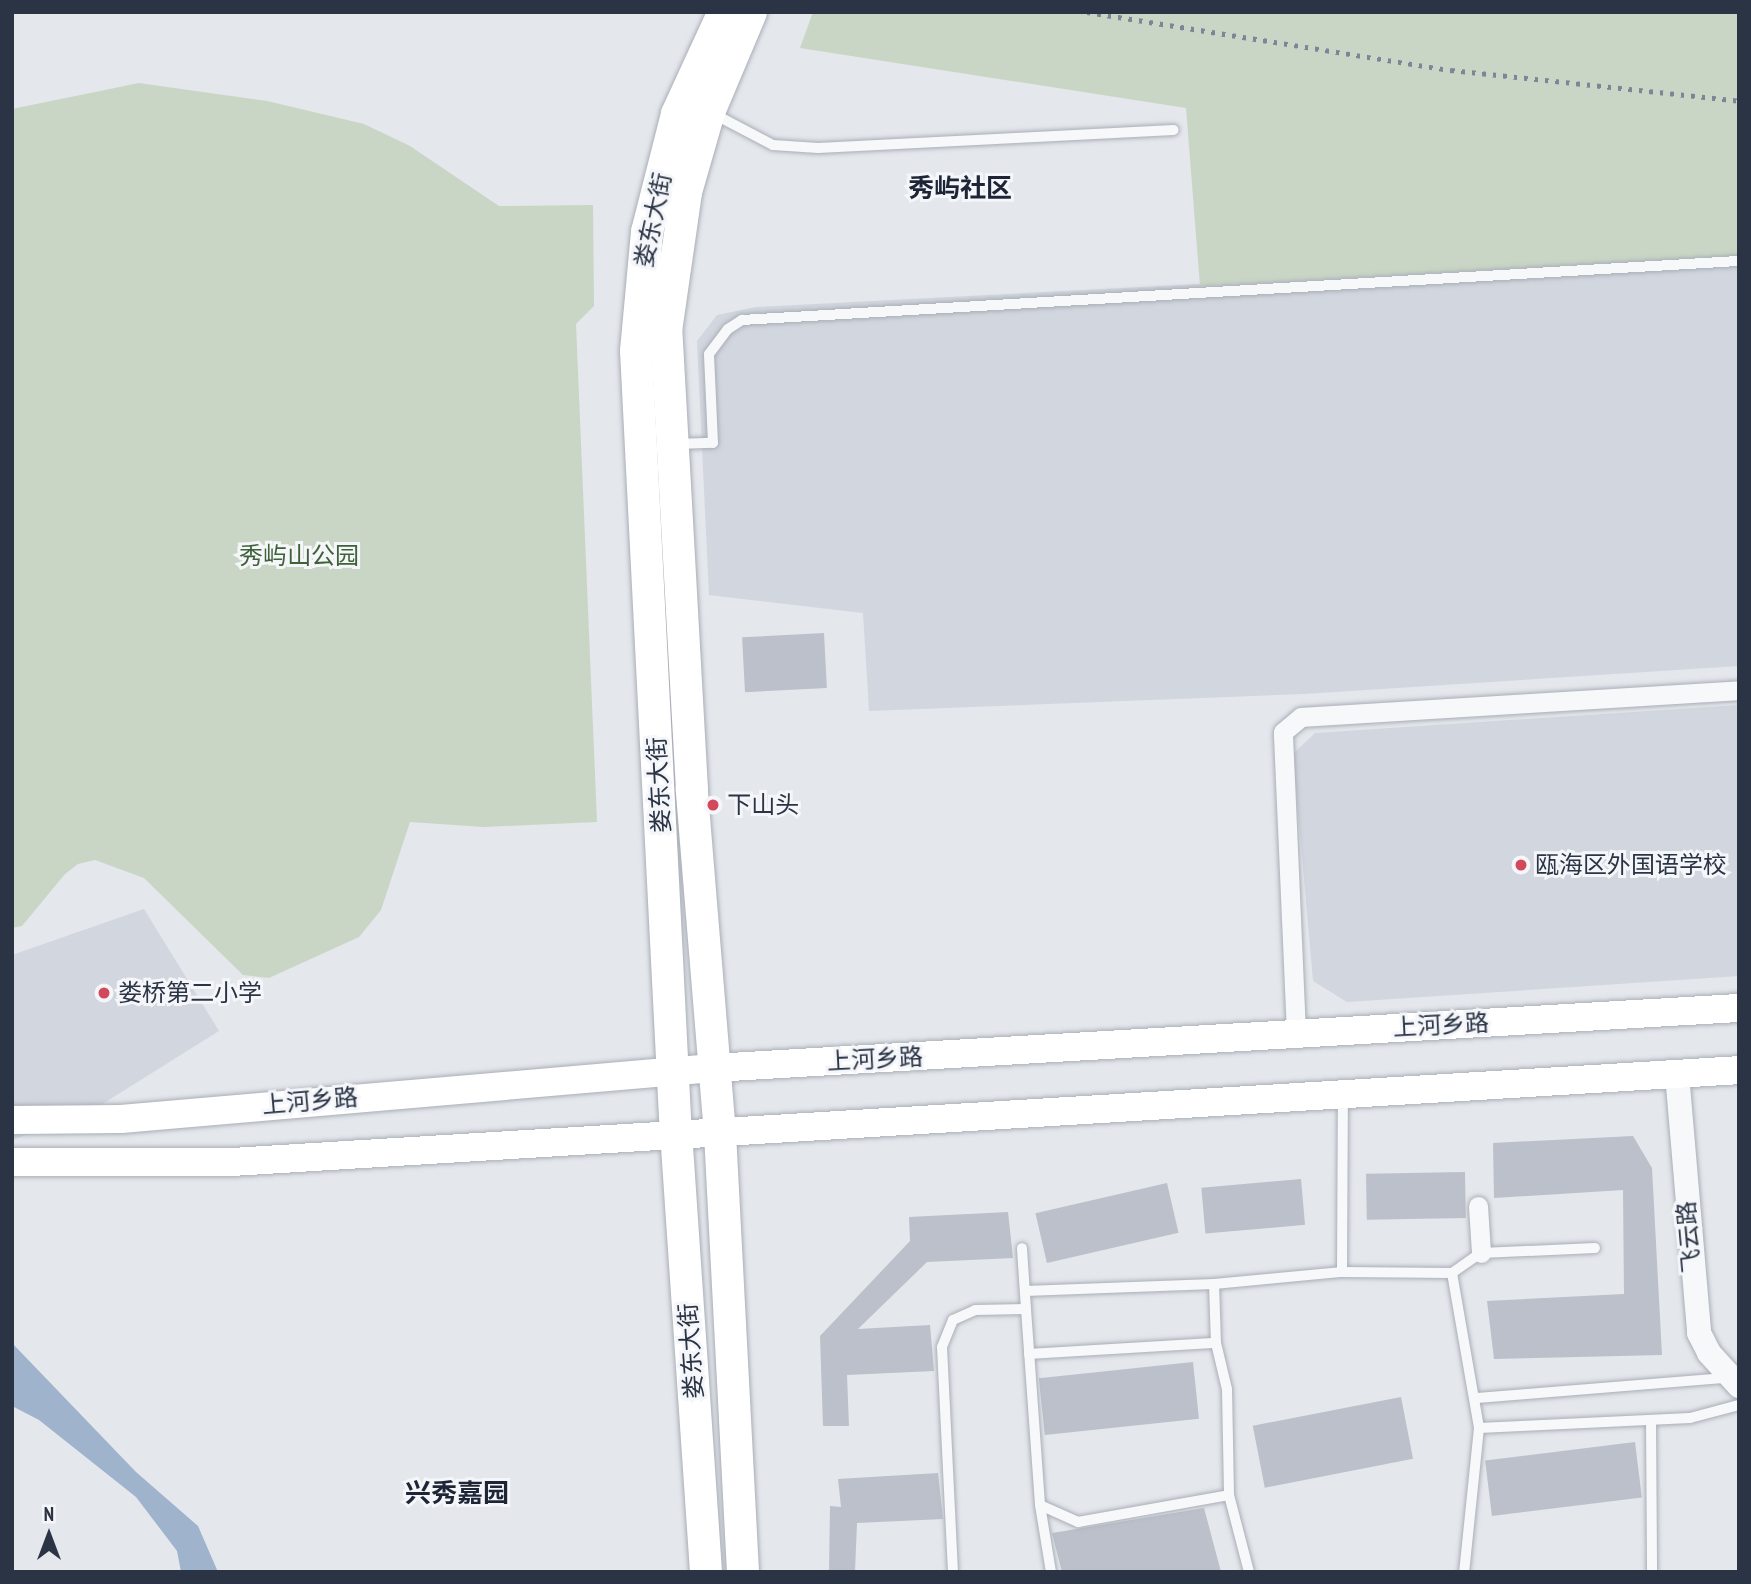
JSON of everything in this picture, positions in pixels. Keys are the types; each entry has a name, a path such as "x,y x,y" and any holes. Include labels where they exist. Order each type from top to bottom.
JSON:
{"main road":[{"name":"娄东大街","path":"706,1572 676,1137 636,351 647,232 677,114 724,12"},
{"name":"娄东大街","path":"743,1572 720,1134 713,1068 666,331 686,191 709,111 751,12"},
{"name":"上河乡路","path":"12,1120 121,1119 713,1068 1739,1008"},
{"path":"12,1162 232,1162 676,1137 1739,1070"}],"street":[{"path":"1296,1033 1283,732 1300,717 1739,690"},
{"name":"飞云路","path":"1676,1074 1699,1333 1709,1353 1735,1382"},
{"path":"1478,1206 1481,1253"}],"lane":[{"path":"709,111 773,145 818,148 1174,130"},
{"path":"672,444 713,443 709,354 728,328 742,320 1739,261"},
{"path":"1342,1272 1343,1095"},
{"path":"1022,1248 1040,1505 1051,1572"},
{"path":"1025,1291 1214,1284 1342,1272 1452,1273 1481,1253 1595,1248"},
{"path":"1452,1273 1479,1427 1464,1572"},
{"path":"1214,1284 1216,1343 1227,1389 1229,1495 1249,1572"},
{"path":"953,1572 942,1347 953,1320 975,1310 1026,1308"},
{"path":"1029,1354 1216,1343"},
{"path":"1476,1398 1735,1382"},
{"path":"1479,1427 1690,1418 1739,1405"},
{"path":"1651,1420 1652,1572"},
{"path":"1040,1505 1078,1522 1229,1495"}],"shaded area":[{"path":"1739,256 1739,666 1304,694 869,711 863,613 709,595 697,341 717,315 756,307"},
{"name":"瓯海区外国语学校","path":"1739,705 1739,976 1347,1002 1313,981 1293,754 1315,733"},
{"name":"娄桥第二小学","path":"144,909 219,1031 88,1113 12,1140 12,955"}],"green space":[{"path":"813,12 1739,12 1739,256 1200,286 1186,108 800,48"},
{"name":"秀屿山公园","path":"139,83 267,101 364,124 410,146 499,206 593,205 594,306 576,324 597,822 484,827 410,822 381,910 359,937 269,978 243,975 144,878 95,860 78,864 65,874 22,926 12,928 12,109"}],"water":[{"path":"12,1343 136,1472 198,1526 218,1572 181,1572 177,1551 136,1497 39,1420 12,1406"}],"building":[{"path":"824,633 827,688 745,692 742,637"},
{"path":"1633,1136 1652,1168 1662,1355 1494,1359 1487,1301 1624,1294 1623,1190 1494,1198 1493,1143"},
{"path":"1465,1172 1466,1218 1367,1220 1366,1174"},
{"path":"1301,1179 1305,1225 1205,1234 1201,1188"},
{"path":"1167,1183 1178,1233 1047,1263 1035,1213"},
{"path":"1008,1212 1013,1258 927,1262 858,1329 930,1325 934,1371 847,1375 849,1426 823,1426 820,1336 910,1241 909,1217"},
{"path":"1193,1362 1199,1419 1045,1435 1039,1378"},
{"path":"1401,1397 1413,1459 1265,1488 1253,1426"},
{"path":"1635,1442 1642,1498 1492,1516 1485,1460"},
{"path":"938,1473 943,1519 857,1523 855,1572 829,1572 830,1506 841,1507 838,1479"},
{"path":"1204,1508 1221,1572 1062,1572 1052,1533"}],"railway":[{"path":"1087,12 1451,70 1739,101"}],"place":[{"name":"下山头","path":"713,805"},
{"name":"瓯海区外国语学校","path":"1521,865"},
{"name":"娄桥第二小学","path":"104,993"}],"district":[{"name":"秀屿社区","path":"960,188"},
{"name":"兴秀嘉园","path":"457,1493"}]}
